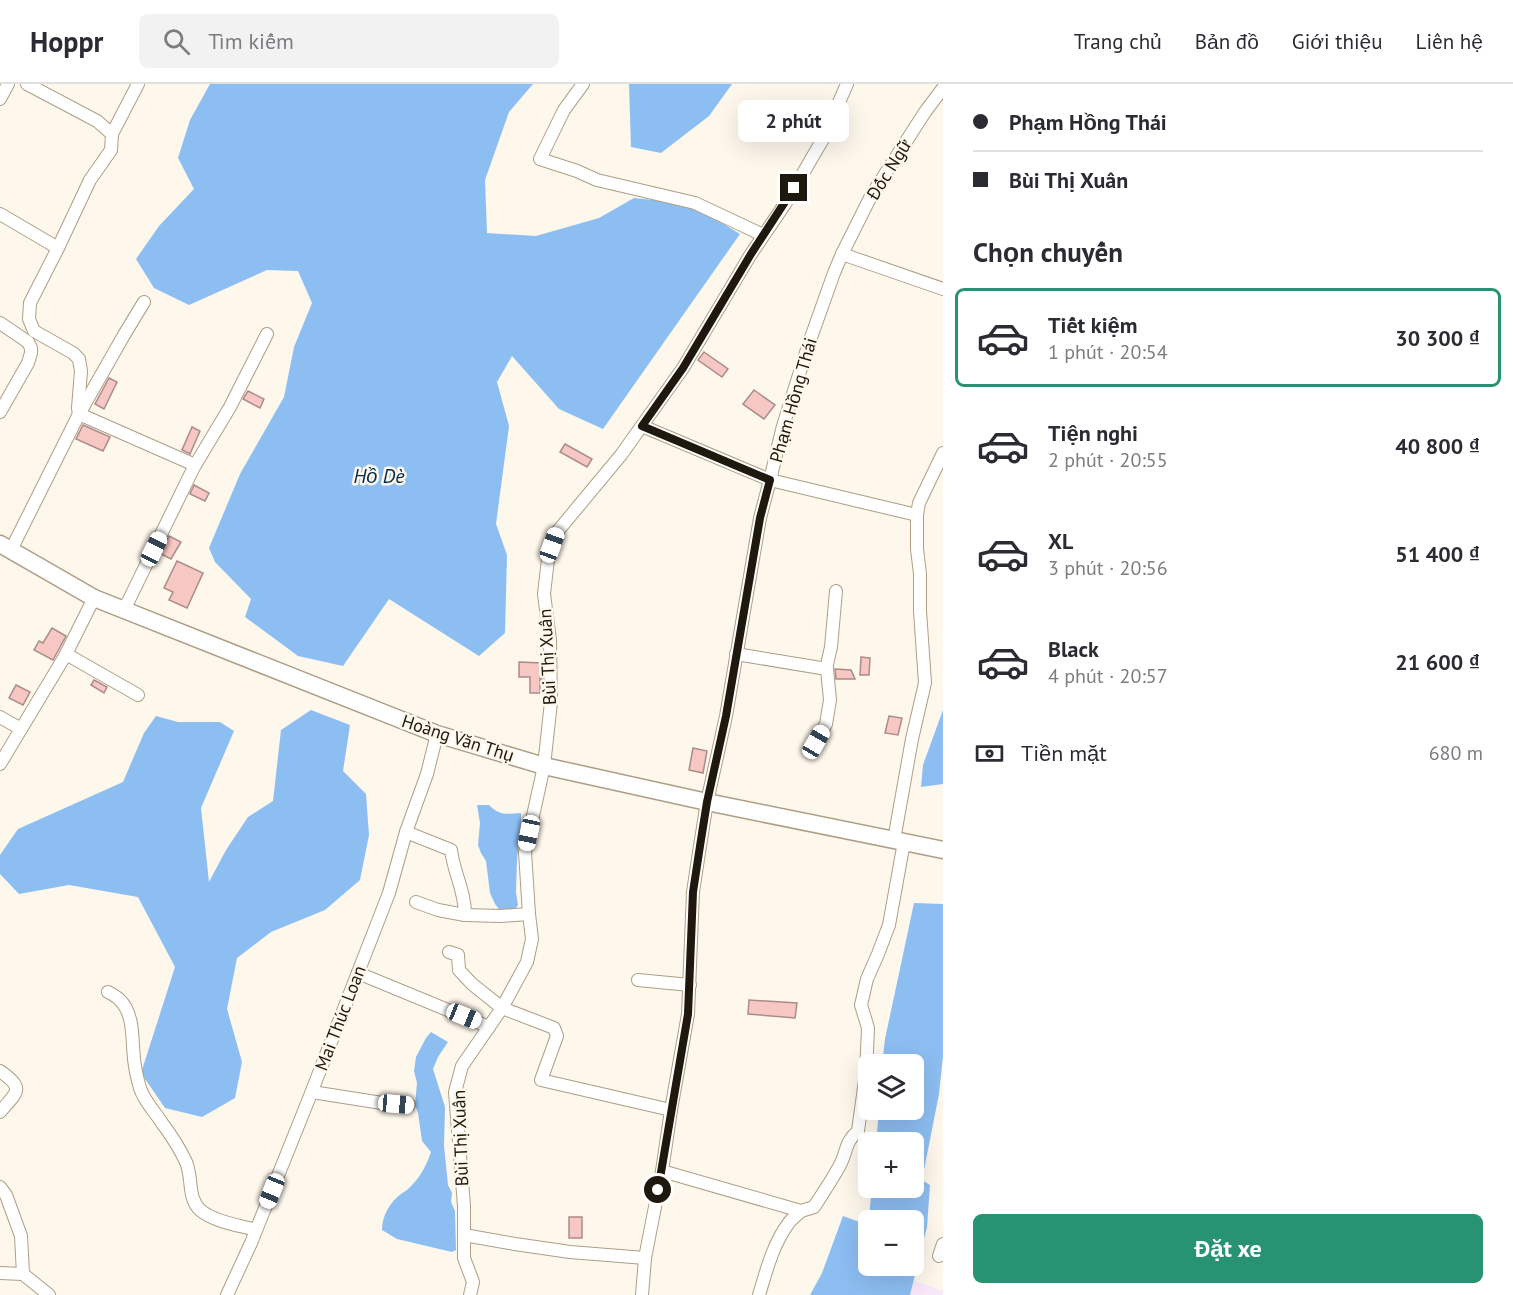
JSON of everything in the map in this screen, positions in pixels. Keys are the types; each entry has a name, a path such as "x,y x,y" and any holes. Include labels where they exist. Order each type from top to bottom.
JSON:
{"main road":[{"name":"Hoàng Văn Thụ","path":"5,547 94,598 437,735 544,766 943,850"}],"street":[{"path":"0,99 8,84"},
{"path":"27,84 97,121 112,134"},
{"path":"0,412 28,363 31,353 28,342 30,303 90,180 111,150 112,134 138,84"},
{"path":"583,84 564,110 540,159 597,180 695,203 763,235"},
{"name":"Bùi Thị Xuân","path":"470,1295 473,1282 464,1258 464,1206 455,1092 462,1066 502,1008 527,962 532,939 525,852 544,766 551,702 550,640 544,594 548,559 557,532 621,455 683,368 823,139 847,84"},
{"name":"Đốc Ngữ","path":"842,254 871,196 943,88"},
{"path":"0,214 58,248"},
{"path":"842,254 943,289"},
{"name":"Phạm Hồng Thái","path":"642,1295 645,1258 688,1014 693,892 707,802 726,716 760,518 783,426 808,346 842,254"},
{"path":"5,547 144,302"},
{"path":"0,324 73,353 79,359 81,371 79,414"},
{"path":"124,610 195,465 230,407 267,334"},
{"path":"79,414 195,465"},
{"path":"642,426 770,480 917,515"},
{"path":"759,1295 780,1238 788,1223 801,1211 814,1207 844,1158 849,1139 858,1131 866,1073 868,1028 861,1005 867,979 889,925 912,739 925,683 917,515 920,503 943,453"},
{"path":"816,742 826,723 830,700 826,669 831,647 836,591"},
{"path":"0,764 66,654 94,598"},
{"path":"66,654 138,695"},
{"path":"736,654 826,669"},
{"path":"0,717 21,729"},
{"name":"Mai Thúc Loan","path":"227,1295 312,1092 389,893 437,735"},
{"path":"406,832 452,850 453,866 462,886 465,915"},
{"path":"416,902 438,910 465,915 529,914"},
{"path":"449,952 458,955 459,970 472,984 502,1008 554,1028 557,1036 541,1080 671,1110"},
{"path":"358,973 489,1027"},
{"path":"638,980 690,985"},
{"path":"108,992 120,1000 128,1013 134,1066 143,1097 169,1132 185,1161 195,1204 203,1212 215,1218 256,1230"},
{"path":"0,1071 14,1081 17,1089 15,1095 0,1112"},
{"path":"312,1092 371,1102 409,1105"},
{"path":"662,1171 801,1211"},
{"path":"0,1187 6,1195 21,1236 23,1274"},
{"path":"464,1235 570,1252 645,1258"},
{"path":"939,1256 943,1244"},
{"path":"0,1273 23,1274 49,1295"}],"shaded area":[{"path":"913,1280 943,1291 943,1295 910,1295"}],"water":[{"name":"Hồ Dè","path":"210,84 533,84 509,112 485,180 487,233 536,236 599,218 634,198 691,204 740,234 603,429 559,409 512,356 497,382 509,426 496,524 507,555 505,633 479,656 389,599 343,666 298,656 245,617 251,599 215,562 209,548 240,474 284,397 294,347 312,303 298,271 267,270 189,305 154,288 136,259 159,226 194,189 178,158 190,120"},
{"path":"629,84 732,84 709,116 661,153 631,147"},
{"path":"311,710 350,725 343,771 366,794 369,835 360,880 325,910 271,932 237,958 227,1009 242,1062 235,1098 202,1117 165,1108 141,1073 175,967 138,897 69,885 19,894 0,874 0,855 18,829 123,782 144,733 156,716 178,722 220,722 234,731 201,808 209,882 226,850 248,817 273,801 281,730"},
{"path":"943,710 943,784 921,787 923,765"},
{"path":"477,805 489,805 504,814 521,813 517,860 518,905 514,911 499,909 490,893 486,861 478,845 480,823"},
{"path":"914,903 943,904 943,1056 939,1094 924,1170 924,1132 877,1132 878,1120 924,1120 924,1054 883,1054"},
{"path":"431,1032 448,1042 433,1069 445,1107 444,1146 448,1185 455,1211 456,1250 452,1252 397,1239 382,1230 383,1220 390,1205 418,1178 431,1152 422,1141 415,1105 417,1083 414,1071 416,1057"},
{"path":"924,1181 930,1185 924,1239 924,1210 869,1210 871,1198 924,1198"},
{"path":"843,1216 858,1221 858,1276 915,1276 910,1295 810,1295 822,1273"}],"building":[{"path":"704,352 728,369 722,377 698,360"},
{"path":"109,378 117,382 104,409 95,404"},
{"path":"754,390 775,405 764,419 743,404"},
{"path":"248,391 264,399 260,408 243,399"},
{"path":"83,425 110,437 103,451 76,439"},
{"path":"192,427 200,431 190,454 182,450"},
{"path":"565,444 592,459 587,467 560,452"},
{"path":"194,485 209,493 205,501 190,494"},
{"path":"169,536 181,542 171,559 161,554"},
{"path":"177,561 203,573 187,608 169,600 173,592 164,588"},
{"path":"52,628 66,636 53,660 34,650 39,641 43,643"},
{"path":"861,657 870,658 869,675 860,675"},
{"path":"519,662 542,663 540,693 530,693 530,677 519,677"},
{"path":"835,669 851,670 855,679 836,679"},
{"path":"94,680 107,687 104,693 91,685"},
{"path":"16,685 30,692 23,705 9,698"},
{"path":"889,716 902,718 898,735 885,733"},
{"path":"693,748 707,751 703,773 689,770"},
{"path":"749,1000 797,1003 795,1018 748,1014"},
{"path":"569,1217 582,1217 582,1238 569,1238"}],"route":[{"path":"658,1190 688,1014 693,892 700,846 726,716 760,518 770,480 642,426 683,368 751,254 794,188"}]}
